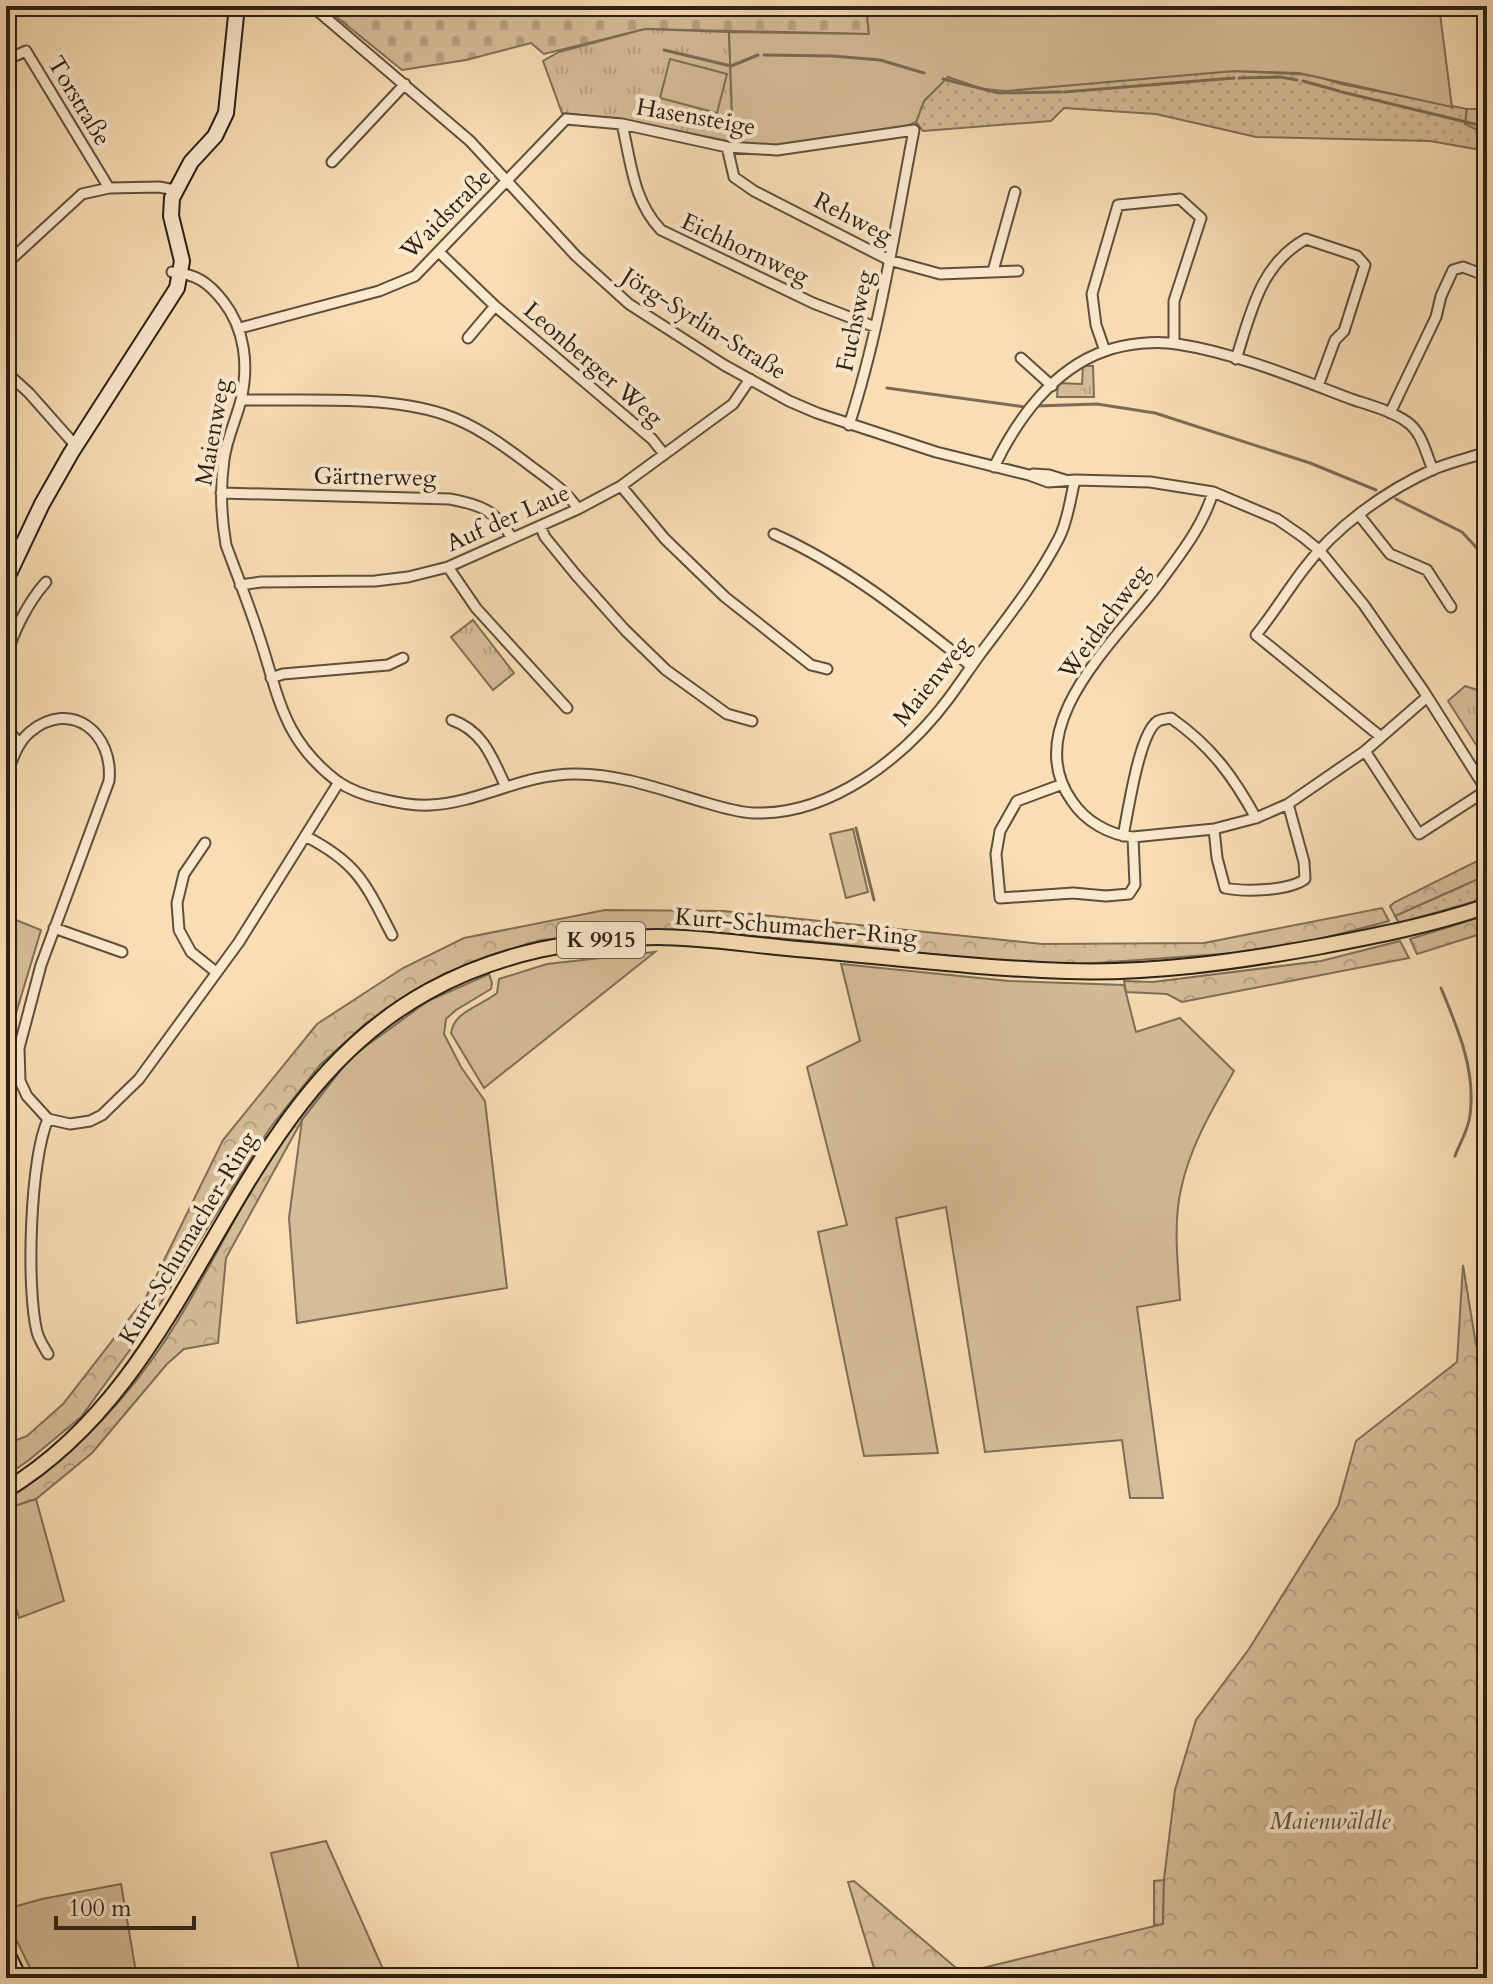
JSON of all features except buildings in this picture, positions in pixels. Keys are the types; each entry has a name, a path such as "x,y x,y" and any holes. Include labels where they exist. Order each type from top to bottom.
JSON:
{"main road":[{"name":"Kurt-Schumacher-Ring","path":"6,1490 27,1477 85,1426 144,1356 233,1202 278,1132 325,1072 394,1013 459,976 529,952 565,944 658,937 1067,971 1146,969 1229,961 1323,946 1439,922 1487,906"}],"street":[{"path":"6,580 10,559 75,445 177,288 176,272 182,261 171,216 170,189 215,136 226,113 237,6"},
{"name":"Jörg-Syrlin-Straße","path":"312,6 470,141 584,265 624,300 789,401 849,425 994,467 1070,480 1150,482 1213,492 1277,519 1320,551 1364,605 1487,790 1419,834 1365,751"},
{"name":"Torstraße","path":"7,58 26,51 109,188"},
{"path":"332,162 405,84"},
{"name":"Waidstraße","path":"240,328 395,286 415,276 566,119"},
{"name":"Hasensteige","path":"566,119 622,124 727,147 777,150 914,130"},
{"name":"Eichhornweg","path":"622,124 638,196 648,218 661,230 813,303 875,327"},
{"name":"Fuchsweg","path":"849,425 875,327 914,130"},
{"name":"Rehweg","path":"727,147 734,177 754,191 889,260 940,274 1018,271"},
{"path":"6,264 82,194 109,188 170,189"},
{"path":"993,271 1015,192"},
{"path":"1105,351 1096,325 1092,294 1118,205 1180,199 1201,218 1174,301 1174,343"},
{"path":"1236,359 1266,274 1306,239 1357,256 1365,265 1344,331 1335,340 1318,386"},
{"name":"Leonberger Weg","path":"439,252 495,306 652,439 664,454"},
{"path":"1390,413 1436,317 1441,296 1453,270 1463,267 1487,276"},
{"name":"Maienweg","path":"176,272 198,277 211,286 234,315 240,328 244,359 241,400 228,436 221,493 226,545 284,717 295,737 339,782 372,797 403,804 430,805 462,800 544,776 577,774 637,782 751,813 807,807 838,793 899,752 948,699 1020,600 1059,539 1070,480"},
{"name":"Leonberger Weg","path":"468,338 495,306"},
{"path":"994,467 1008,438 1028,410 1069,370 1105,351 1133,345 1174,343 1236,359 1390,413 1413,427 1433,470"},
{"path":"1021,358 1052,386"},
{"path":"6,372 75,445"},
{"name":"Auf der Laue","path":"240,585 375,581 448,567 578,509 621,486 733,404 750,379"},
{"path":"241,400 403,406 444,414 471,426 516,455 564,492 578,509"},
{"path":"1381,737 1256,635 1304,568 1359,515 1383,497 1433,470 1487,452"},
{"path":"621,486 665,539 725,597 811,665 827,669"},
{"name":"Weidachweg","path":"1060,785 1056,751 1063,718 1089,669 1155,588 1199,525 1213,492"},
{"name":"Gärtnerweg","path":"221,493 450,499 478,504 493,513 512,538"},
{"path":"1359,515 1390,554 1427,570 1451,607"},
{"path":"540,526 545,537 586,586 666,670 727,714 752,721"},
{"path":"774,534 805,548 871,587 971,666"},
{"path":"448,567 476,608 567,708"},
{"path":"6,658 35,595 46,582"},
{"path":"271,678 283,674 388,665 403,658"},
{"path":"1256,818 1233,777 1191,732 1171,718 1158,721 1149,731 1137,768 1128,836 1135,885 1129,894 1106,896 1073,893 1000,898 996,854 1000,831 1017,801 1060,785 1079,811 1095,824 1128,836 1214,829 1256,818 1288,804 1365,751 1427,697"},
{"path":"6,775 19,743 46,721 74,719 96,733 109,758 109,781 54,928 26,1016 18,1065 20,1081 27,1096 48,1119 81,1123 102,1115 139,1079 246,931 339,782"},
{"path":"452,720 464,724 485,743 505,785"},
{"path":"6,728 19,743"},
{"path":"1214,829 1225,888 1295,886 1305,879 1304,862 1288,804"},
{"path":"307,837 336,852 361,877 392,935"},
{"path":"205,843 184,874 177,903 179,930 191,952 216,972"},
{"path":"54,928 122,952"},
{"path":"48,1119 40,1137 36,1161 32,1247 37,1335 48,1354"},
{"path":"6,1951 19,1978"}],"green space":[{"path":"323,6 866,6 869,34 645,29 544,54 531,43 466,60 402,70"},
{"path":"866,6 1439,6 1452,107 1299,73 1234,71 1006,91 983,89 948,77 924,101 916,122 907,126 786,146 733,142 729,32 869,34"},
{"path":"645,29 729,32 733,142 624,120 562,113 543,61 559,52"},
{"path":"670,59 727,74 717,113 660,98"},
{"path":"1234,71 1313,75 1341,84 1467,109 1465,123 1487,135 1487,151 1430,141 1256,137 1156,114 1064,108 1051,121 923,131 916,122 924,101 948,76 983,89"},
{"path":"1467,109 1487,109 1487,135 1465,124"},
{"path":"1083,366 1093,366 1094,397 1057,397 1058,383 1082,384"},
{"path":"473,620 514,673 493,690 451,637"},
{"path":"1465,686 1487,693 1487,747 1480,751 1448,701"},
{"path":"853,829 868,892 846,898 830,834"},
{"path":"1487,856 1487,875 1395,916 1390,906 1395,902"},
{"path":"1487,875 1487,898 1399,923 1395,916"},
{"path":"1382,908 1389,921 1301,944 1236,953 1068,965 988,960 750,935 637,931 541,940 495,954 423,987 366,1023 320,1065 270,1128 140,1336 81,1417 6,1476 6,1444 27,1436 63,1404 146,1297 223,1140 317,1024 403,968 464,938 605,910 723,911 1042,944 1204,943"},
{"path":"1487,915 1487,932 1417,954 1410,939"},
{"path":"6,916 41,930 11,1030 6,1076"},
{"path":"1400,941 1409,958 1182,1002 1167,994 1126,992 1124,981 1153,982 1321,961"},
{"path":"655,952 484,1088 451,1033 457,1019 497,993 499,979 547,964"},
{"path":"841,964 1009,981 1124,985 1136,1032 1180,1018 1234,1071 1196,1143 1181,1189 1177,1230 1180,1300 1137,1307 1163,1498 1130,1498 1122,1440 985,1452 946,1207 896,1218 938,1453 864,1456 818,1232 847,1225 807,1067 860,1041"},
{"path":"489,974 491,989 446,1019 444,1034 461,1067 485,1101 507,1288 297,1323 289,1218 302,1120 351,1057 428,1001"},
{"path":"345,1064 302,1120 226,1258 218,1343 184,1349 167,1364 92,1453 36,1499 6,1509 6,1500 66,1455 136,1381 176,1324 288,1132"},
{"name":"Maienwäldle","path":"1463,1265 1476,1345 1487,1366 1487,1978 877,1978 848,1882 854,1881 962,1973 1163,1924 1164,1879 1175,1790 1196,1720 1249,1649 1338,1506 1356,1441 1457,1362"},
{"path":"36,1499 64,1601 19,1618 6,1572 6,1509"},
{"path":"326,1841 387,1978 301,1978 271,1853"},
{"path":"1164,1880 1163,1924 1154,1926 1154,1881"},
{"path":"121,1884 137,1978 35,1978 6,1919 6,1909"}],"waterway":[{"path":"664,50 731,66 758,55"},
{"path":"764,55 880,60 924,73"},
{"path":"1239,78 1280,77 1297,80"},
{"path":"1064,92 1234,78"},
{"path":"943,79 999,93 1061,92"},
{"path":"1303,81 1339,91"},
{"path":"1342,92 1487,127"},
{"path":"887,388 1025,407"},
{"path":"1036,406 1097,404 1155,413 1310,463 1376,490"},
{"path":"1396,499 1462,532 1487,559"},
{"path":"856,828 874,900"},
{"path":"1441,988 1459,1034 1470,1082 1469,1120 1455,1156"}]}
